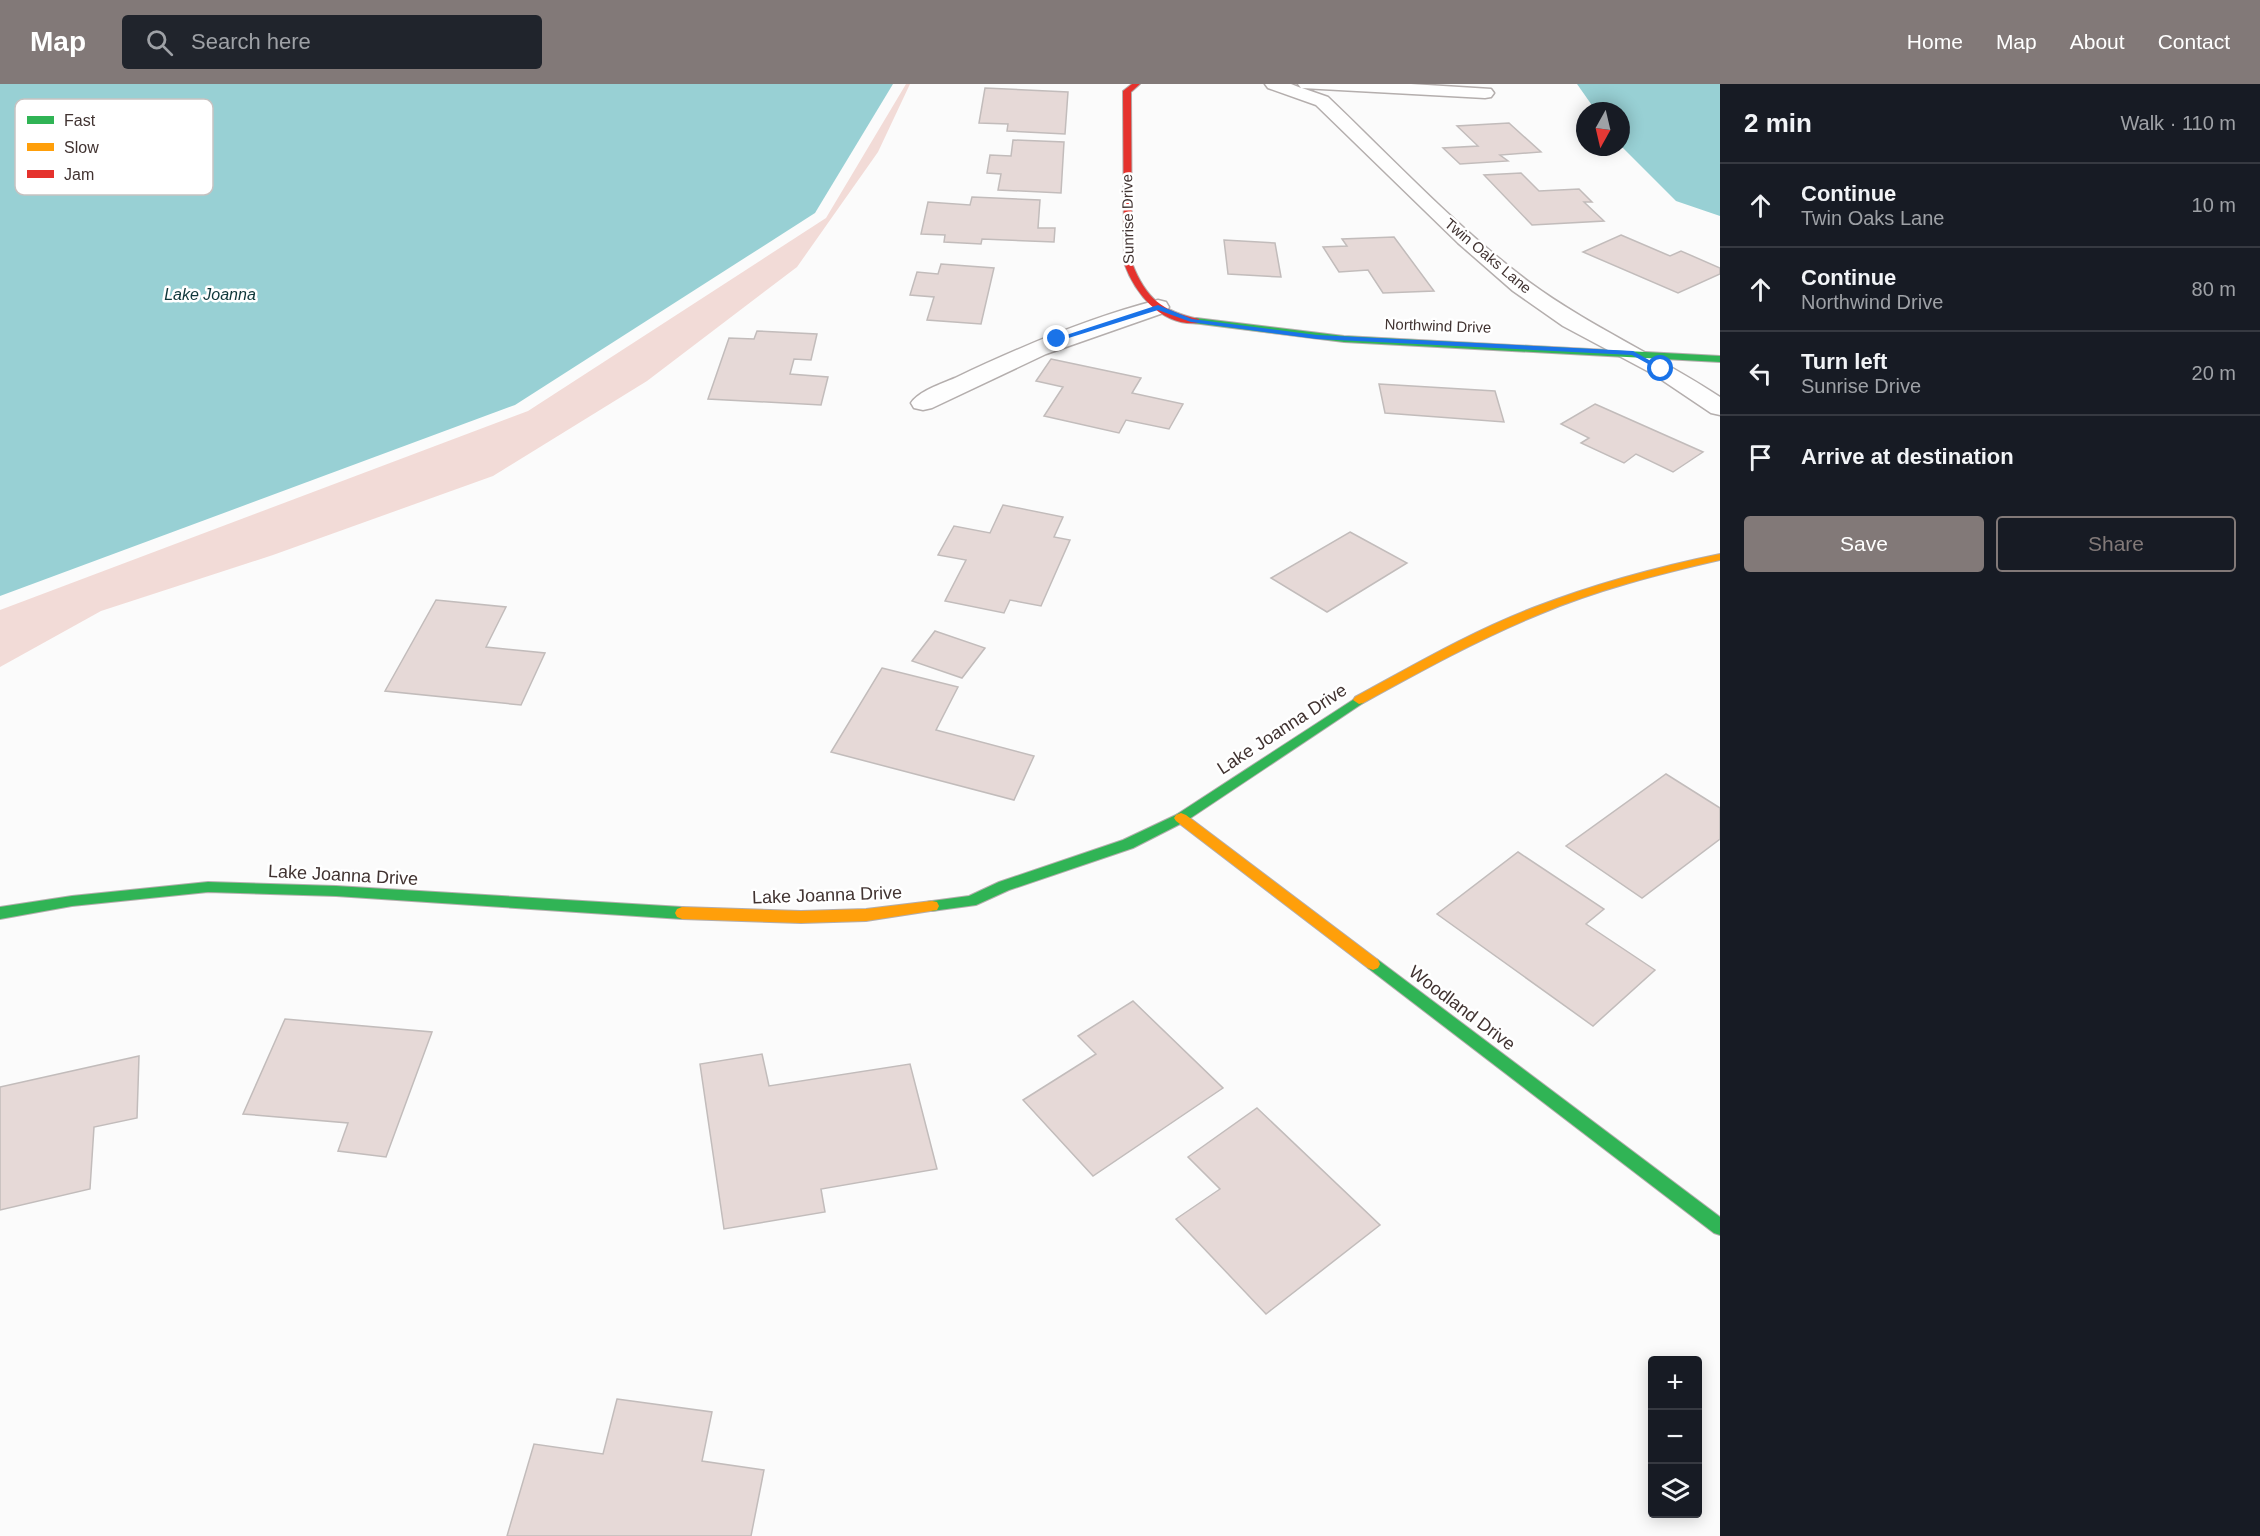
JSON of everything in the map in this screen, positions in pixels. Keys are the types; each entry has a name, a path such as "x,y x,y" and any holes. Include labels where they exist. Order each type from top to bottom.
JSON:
{"street":[{"name":"Sunrise Drive","path":"1136,84 1127,91 1128,263 1135,285 1158,307"},
{"name":"Twin Oaks Lane","path":"1274,84 1322,101 1465,239 1521,286 1571,321 1633,353 1720,408"},
{"path":"1307,84 1485,93"},
{"name":"Northwind Drive","path":"1158,307 1191,320 1317,337 1720,359"},
{"path":"923,404 1001,363 1057,339 1158,307"},
{"name":"Lake Joanna Drive","path":"0,913 72,901 208,887 336,891 639,912 801,917 866,915 971,901 1004,886 1128,844 1181,818 1352,704 1464,644 1564,600 1670,568 1720,557"},
{"name":"Woodland Drive","path":"1181,818 1720,1227"}],"shaded area":[{"path":"906,84 910,84 878,152 797,267 647,381 493,476 273,555 101,611 0,667 0,610 528,411 826,218"}],"water":[{"name":"Lake Joanna","path":"0,84 893,84 815,213 515,405 0,596"},
{"path":"1577,84 1720,84 1720,216 1676,201 1630,155 1630,102 1590,102"}],"building":[{"path":"985,88 1068,92 1065,134 1007,131 1008,124 979,123"},
{"path":"1509,123 1541,152 1500,155 1508,161 1460,164 1443,148 1478,146 1457,126"},
{"path":"1013,140 1064,142 1061,193 998,190 1001,174 987,173 990,155 1011,156"},
{"path":"1521,173 1539,191 1579,189 1592,202 1584,202 1604,221 1532,225 1484,175"},
{"path":"972,197 1040,200 1038,228 1055,228 1054,242 982,239 981,244 944,242 945,235 921,234 928,202 970,205"},
{"path":"1621,235 1670,256 1681,251 1720,268 1720,274 1678,293 1583,252"},
{"path":"1394,237 1434,291 1383,293 1368,270 1339,272 1323,247 1347,246 1342,239"},
{"path":"1224,240 1275,243 1281,277 1228,274"},
{"path":"941,264 994,268 981,324 927,320 934,297 910,295 917,272 938,274"},
{"path":"757,331 817,334 811,360 794,359 790,374 828,377 821,405 708,399 729,338 754,339"},
{"path":"1051,359 1141,378 1132,393 1183,404 1169,429 1126,420 1119,433 1044,416 1063,387 1036,381"},
{"path":"1379,384 1495,391 1504,422 1385,413"},
{"path":"1595,404 1703,452 1673,472 1636,454 1624,463 1581,443 1589,438 1561,424"},
{"path":"1003,505 1063,517 1054,537 1070,540 1041,606 1010,600 1004,613 945,601 966,560 938,555 954,526 990,533"},
{"path":"1350,532 1407,563 1327,612 1271,578"},
{"path":"436,600 506,607 486,647 545,653 521,705 385,691"},
{"path":"935,631 985,648 962,678 912,661"},
{"path":"882,668 958,687 936,730 1034,756 1014,800 831,752"},
{"path":"1666,774 1720,808 1720,839 1642,898 1566,846"},
{"path":"1518,852 1604,909 1586,924 1655,970 1593,1026 1437,914"},
{"path":"1133,1001 1223,1088 1093,1176 1023,1100 1096,1054 1078,1036"},
{"path":"285,1019 432,1032 386,1157 338,1151 348,1123 243,1114"},
{"path":"762,1054 769,1086 910,1064 937,1169 821,1189 825,1212 724,1229 700,1064"},
{"path":"139,1056 137,1118 94,1127 90,1189 0,1210 0,1087"},
{"path":"1257,1108 1380,1225 1266,1314 1176,1219 1220,1189 1188,1157"},
{"path":"617,1399 712,1412 702,1461 764,1470 751,1536 507,1536 534,1444 603,1454"}],"traffic: fast":[{"path":"1196,321 1344,339 1720,359"},
{"path":"932,906 971,901 1004,886 1128,844 1181,818 1359,700"},
{"path":"0,913 72,901 208,887 336,891 682,913"},
{"path":"1373,964 1720,1227"}],"traffic: slow":[{"path":"1359,700 1460,646 1538,610 1623,581 1720,557"},
{"path":"1181,818 1373,964"},
{"path":"682,913 801,917 866,915 932,906"}],"traffic: jam":[{"path":"1136,84 1127,91 1128,263 1138,286 1152,303 1171,315 1196,321"}],"route":[{"path":"1057,339 1158,307 1191,320 1317,337 1633,353 1661,369"}]}
